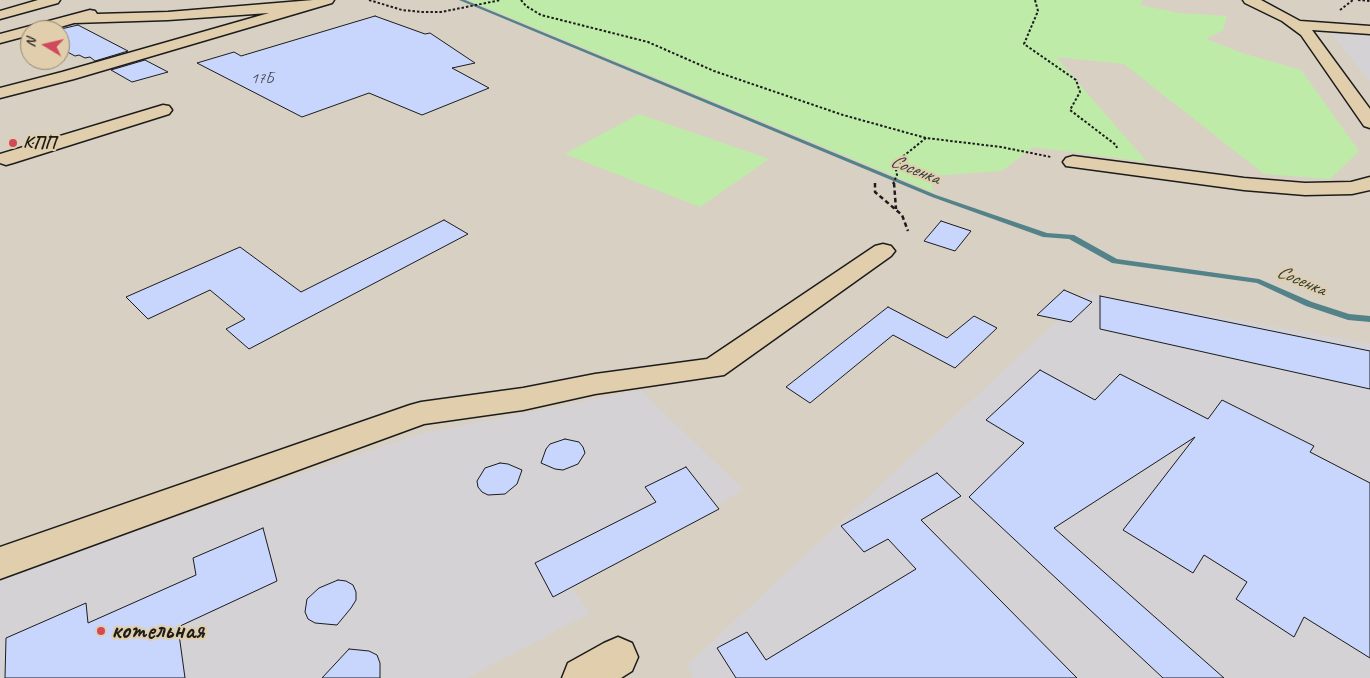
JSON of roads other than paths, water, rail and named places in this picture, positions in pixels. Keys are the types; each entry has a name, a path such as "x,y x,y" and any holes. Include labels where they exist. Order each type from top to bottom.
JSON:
{"street":[{"path":"0,93 68,76 327,0"},
{"path":"1250,0 1297,25 1306,32 1370,122"},
{"path":"0,15 43,1"},
{"path":"70,21 126,3"},
{"path":"74,20 168,16 307,6"},
{"path":"1297,25 1370,30"},
{"path":"0,39 20,34"},
{"path":"6,159 163,110"},
{"path":"1073,162 1244,184 1305,189 1352,188 1370,183"},
{"path":"0,563 421,413 523,399 595,384 714,368 883,251"},
{"path":"583,678 618,657"}],"waterway":[{"name":"Сосенка","path":"461,0 934,196 1046,235 1071,237 1115,261 1259,281 1309,304 1348,317 1370,319"}],"place":[{"name":"КПП","path":"13,143"},
{"name":"котельная","path":"101,631"}]}
